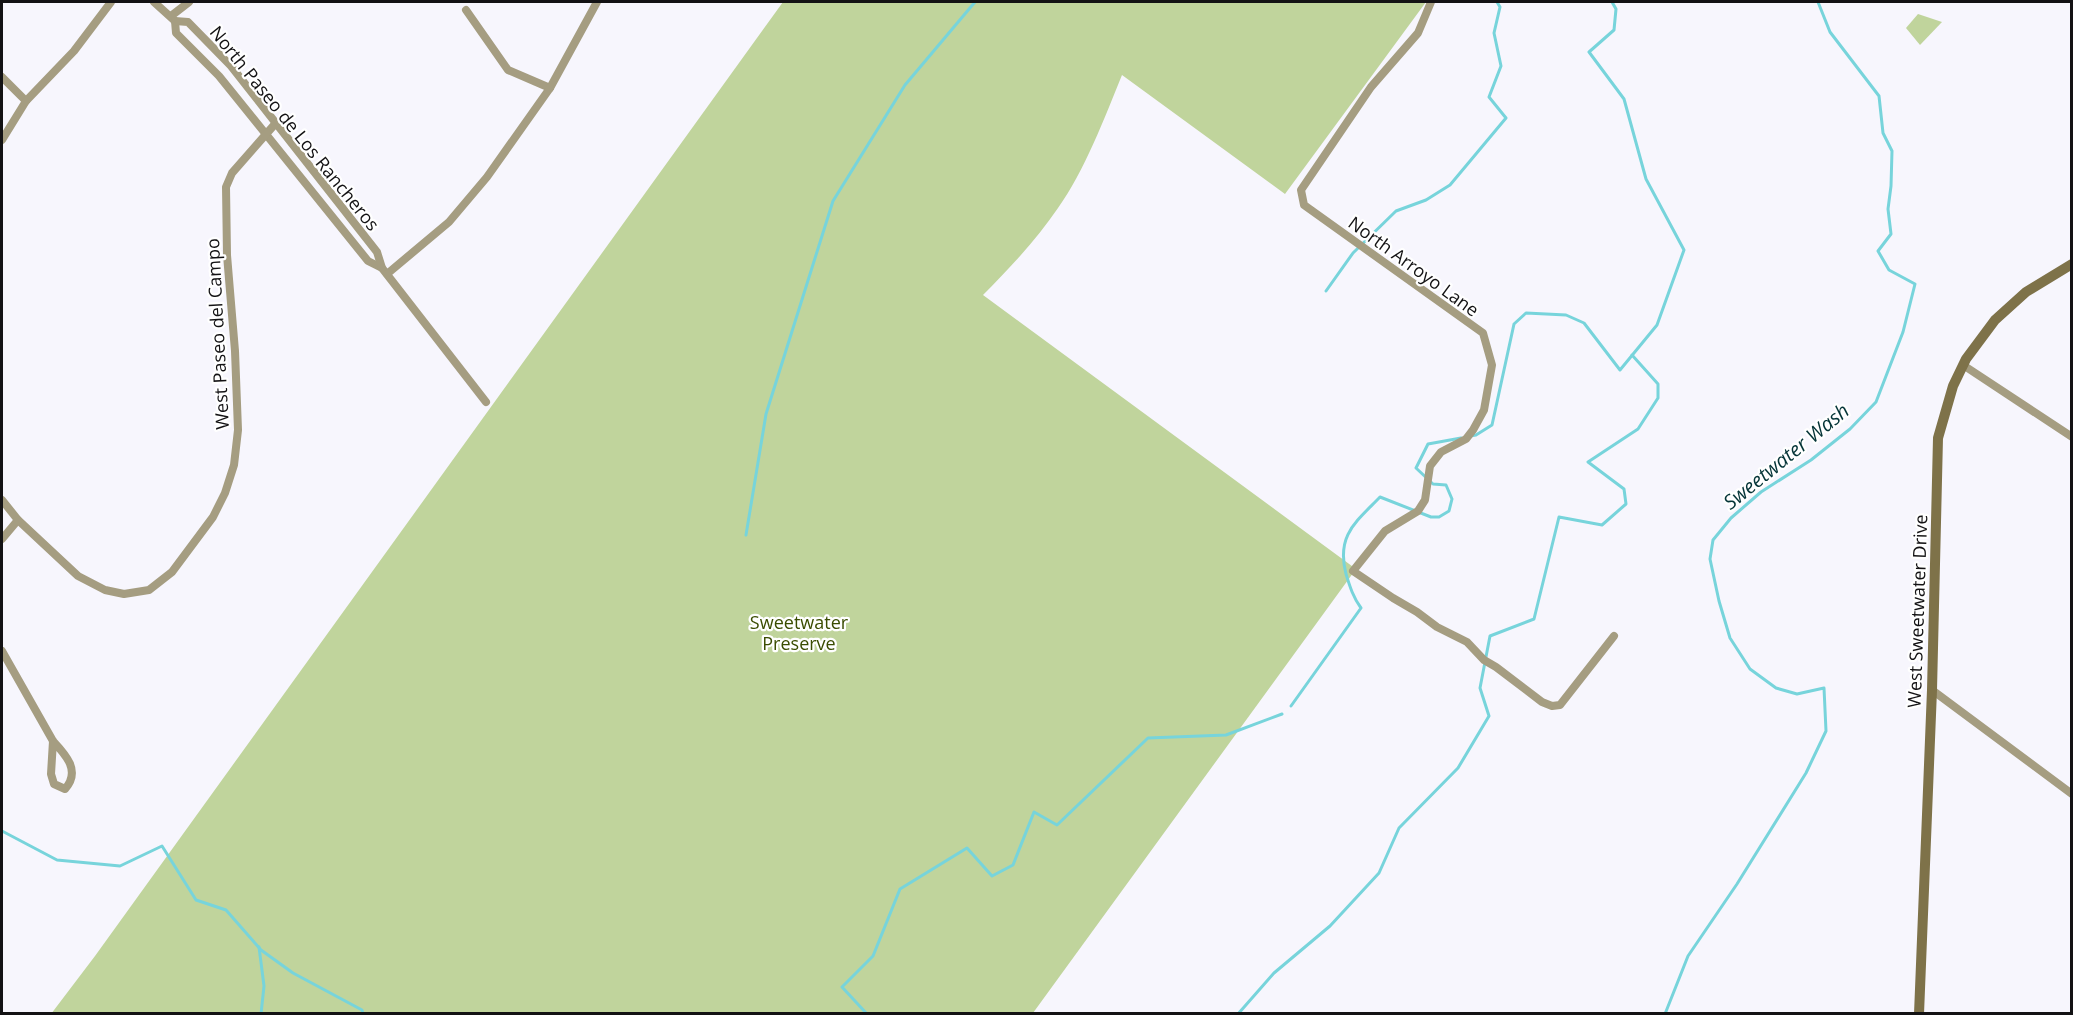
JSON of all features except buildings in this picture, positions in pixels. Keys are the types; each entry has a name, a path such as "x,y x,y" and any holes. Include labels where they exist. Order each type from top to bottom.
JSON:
{"street":[{"path":"2,140 26,100 74,51 111,2"},
{"name":"North Paseo de Los Rancheros","path":"154,2 173,19 188,22 231,66 377,252 385,271 486,402"},
{"path":"173,19 189,2"},
{"path":"385,271 449,222 487,177 549,88 597,2"},
{"name":"North Arroyo Lane","path":"1431,2 1418,33 1371,87 1301,190 1304,205 1483,333 1491,365 1484,410 1473,430 1466,439 1441,452 1430,466 1425,500 1418,512 1385,531 1353,571 1437,627 1467,642 1484,660 1542,702 1552,706 1560,705 1614,636"},
{"path":"466,10 508,70 549,88"},
{"name":"North Paseo de Los Rancheros","path":"173,19 177,33 219,76 368,261 385,271"},
{"path":"2,77 26,100"},
{"name":"West Paseo del Campo","path":"2,500 18,520 78,576 105,590 124,594 149,590 172,572 213,517 225,494 234,465 238,430 235,351 227,255 226,188 232,173 275,124"},
{"name":"West Sweetwater Drive","path":"1919,1014 1932,690 1938,438 1953,386 1963,365 1995,320 2026,292 2072,264"},
{"path":"1963,365 2072,437"},
{"path":"2,539 18,520"},
{"path":"2,651 53,741 73,768 73,776 66,789 54,784 51,774 50,753 53,741"},
{"path":"1932,690 2072,794"}],"green space":[{"name":"Sweetwater Preserve","path":"783,2 1426,2 1285,194 1122,75 1093,144 1068,194 1032,242 983,295 1356,569 1033,1013 51,1014 95,956"},
{"path":"1918,14 1942,22 1920,45 1906,28"}],"waterway":[{"path":"746,535 766,414 833,201 905,85 975,2"},
{"path":"1326,291 1353,253 1396,211 1426,200 1450,185 1506,118 1489,97 1501,66 1494,33 1500,7 1497,2"},
{"path":"1470,436 1492,425 1514,324 1526,313 1566,315 1584,323 1620,370 1657,325 1684,250 1646,179 1624,99 1589,52 1614,30 1616,9 1612,2"},
{"name":"Sweetwater Wash","path":"1665,1014 1688,956 1737,884 1806,773 1826,731 1824,688 1797,694 1776,688 1750,669 1730,638 1710,559 1713,540 1731,518 1761,492 1811,460 1850,429 1876,402 1903,332 1915,284 1889,270 1878,251 1891,234 1888,209 1892,151 1883,133 1879,96 1830,32 1818,2"},
{"path":"1238,1014 1274,973 1330,926 1379,873 1399,828 1458,768 1489,716 1480,688 1490,636 1534,619 1559,517 1602,525 1626,504 1624,489 1588,462 1638,429 1658,398 1658,384 1632,355"},
{"path":"1291,706 1361,608 1350,588 1344,561 1344,549 1350,530 1380,497 1431,517 1439,517 1449,511 1452,499 1446,485 1433,484 1416,468 1428,444 1461,438"},
{"path":"867,1014 842,987 873,956 900,889 967,848 992,876 1013,865 1034,812 1057,825 1148,738 1226,735 1282,714"},
{"path":"2,831 57,860 120,866 162,846 196,900 226,910 261,950 293,973 362,1010 363,1014"},
{"path":"259,947 264,986 261,1014"}]}
